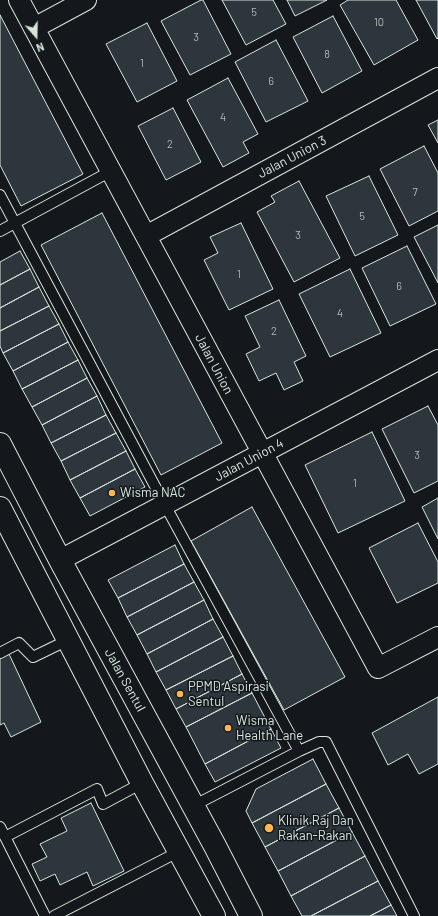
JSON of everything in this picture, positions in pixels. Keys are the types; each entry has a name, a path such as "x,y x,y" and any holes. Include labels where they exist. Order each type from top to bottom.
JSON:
{"main road":[{"name":"Jalan Sentul","path":"0,444 60,560 215,846 251,916"},
{"path":"0,508 142,783 214,916"}],"street":[{"name":"Jalan Union","path":"19,0 378,668 438,638"},
{"path":"34,28 86,0"},
{"name":"Jalan Union 3","path":"146,236 438,78"},
{"name":"Jalan Union 4","path":"60,560 438,360"}],"lane":[{"path":"0,231 111,171"},
{"path":"0,195 164,505 299,751"},
{"path":"0,653 19,643 33,657 68,640"},
{"path":"193,806 299,751 319,742 326,742 414,916"},
{"path":"5,837 97,789 103,804 142,783"},
{"path":"0,827 45,916"},
{"path":"54,916 180,851"}],"building":[{"path":"203,0 231,54 190,75 161,21"},
{"path":"222,0 273,0 286,24 246,45"},
{"path":"287,0 327,0 295,16"},
{"path":"348,0 396,0 418,40 374,65 340,5"},
{"path":"416,0 438,0 437,39"},
{"path":"0,15 83,174 21,206 0,165"},
{"path":"333,16 362,71 322,93 293,37"},
{"path":"147,23 177,81 137,102 106,44"},
{"path":"276,40 308,101 266,122 235,62"},
{"path":"228,78 258,134 243,142 249,153 223,167 187,100"},
{"path":"173,108 201,162 166,180 138,126"},
{"path":"438,120 438,143 428,125"},
{"path":"424,146 438,173 438,211 409,226 380,169"},
{"path":"369,176 398,235 355,256 326,196"},
{"path":"299,181 340,258 294,282 257,212 275,202 271,196"},
{"path":"102,213 222,443 161,475 41,245"},
{"path":"241,223 273,289 229,310 204,260 218,253 210,237"},
{"path":"438,225 438,283 414,237"},
{"path":"407,246 436,304 390,326 362,268"},
{"path":"20,251 30,269 0,285 0,262"},
{"path":"30,269 39,287 0,308 0,285"},
{"path":"350,269 381,333 330,357 299,294"},
{"path":"39,287 49,306 0,331 0,308"},
{"path":"279,300 306,356 294,362 303,381 284,390 276,373 259,381 246,354 260,347 245,316"},
{"path":"49,306 59,324 3,353 0,346 0,331"},
{"path":"59,324 68,342 13,371 3,353"},
{"path":"68,342 78,360 22,389 13,371"},
{"path":"78,360 87,378 32,407 22,389"},
{"path":"87,378 97,396 42,425 32,407"},
{"path":"97,396 106,415 51,443 42,425"},
{"path":"428,406 438,425 438,481 414,493 382,429"},
{"path":"106,415 116,433 61,461 51,443"},
{"path":"372,432 405,501 338,533 305,465"},
{"path":"116,433 126,451 70,480 61,461"},
{"path":"126,451 135,469 80,498 70,480"},
{"name":"Wisma NAC","path":"135,469 145,487 90,516 80,498"},
{"path":"438,498 438,539 422,507"},
{"path":"252,507 345,677 284,710 191,541"},
{"path":"418,523 438,562 438,583 397,603 369,548"},
{"path":"175,545 184,564 118,598 108,580"},
{"path":"184,564 194,582 127,617 118,598"},
{"path":"194,582 204,600 137,635 127,617"},
{"path":"204,600 213,619 147,654 137,635"},
{"path":"213,619 223,637 156,672 147,654"},
{"path":"223,637 233,656 166,690 156,672"},
{"path":"9,654 41,722 11,737 4,723 0,725 0,658"},
{"path":"233,656 242,674 176,709 166,690"},
{"path":"242,674 252,693 186,727 176,709"},
{"name":"Wisma Health Lane","path":"252,693 271,729 205,764 186,727"},
{"path":"438,697 438,764 419,774 408,754 388,765 372,733"},
{"path":"271,729 281,748 215,782 205,764"},
{"path":"313,759 326,784 252,823 246,811 256,789"},
{"path":"326,784 339,808 265,847 252,823"},
{"path":"91,803 124,871 93,886 87,872 60,885 55,874 40,881 32,864 47,857 40,844 67,831 61,818"},
{"path":"339,808 352,832 278,871 265,847"},
{"path":"352,832 365,856 291,896 278,871"},
{"path":"365,856 378,881 311,916 302,916 291,896"},
{"path":"378,881 391,905 370,916 311,916"},
{"path":"391,905 397,916 370,916"}],"place":[{"name":"Wisma NAC","path":"112,493"},
{"name":"PPMD Aspirasi Sentul","path":"180,694"},
{"name":"Wisma Health Lane","path":"228,728"},
{"name":"Klinik Raj Dan Rakan-Rakan","path":"269,828"}]}
